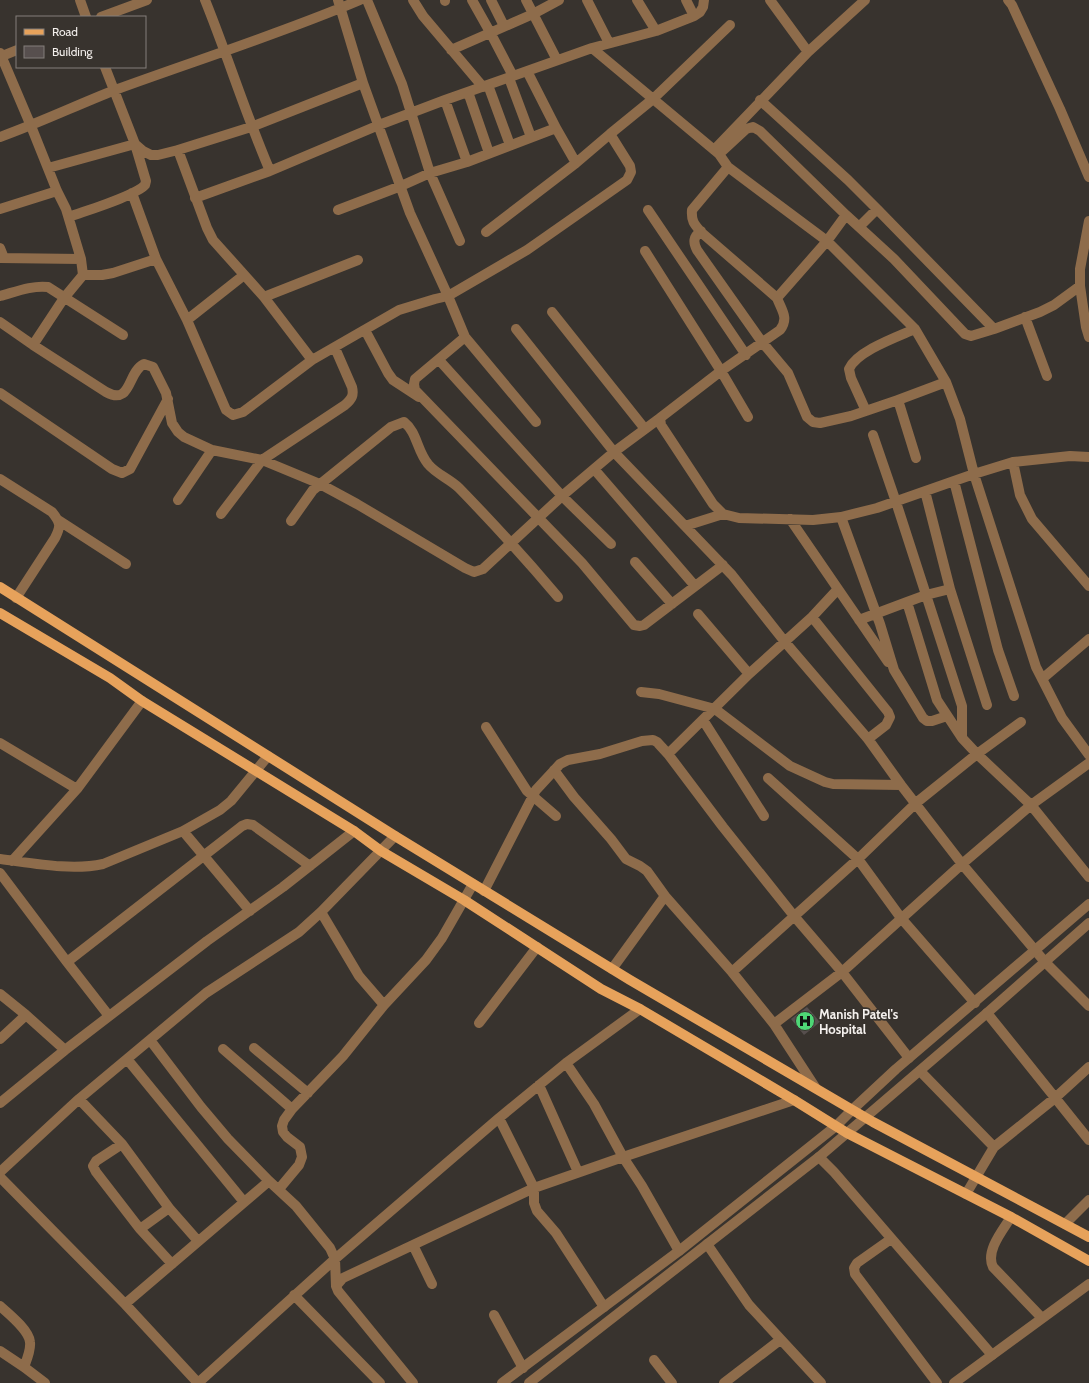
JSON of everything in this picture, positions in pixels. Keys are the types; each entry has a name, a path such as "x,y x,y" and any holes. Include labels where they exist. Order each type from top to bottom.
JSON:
{"main road":[{"path":"0,587 395,836 612,969 866,1118 1089,1238"},
{"path":"0,613 110,678 142,701 354,831 381,851 464,900 601,989 640,1009 847,1133 1011,1217 1089,1261"}],"street":[{"path":"80,0 86,16"},
{"path":"104,16 147,0"},
{"path":"205,0 226,51 251,127 270,171"},
{"path":"0,137 31,126 114,91 226,51 340,4 360,0"},
{"path":"367,0 402,84 430,173 460,241"},
{"path":"413,0 423,16 451,50 485,86 510,145"},
{"path":"472,0 490,32 511,77 531,137"},
{"path":"491,0 504,26"},
{"path":"526,0 557,60"},
{"path":"451,50 533,14 559,0"},
{"path":"587,0 609,44"},
{"path":"637,0 656,31"},
{"path":"686,0 694,16"},
{"path":"195,198 270,171 379,125 445,100 592,48 656,31 694,16 700,12 704,0"},
{"path":"770,0 808,52"},
{"path":"716,152 760,100 808,52 865,0"},
{"path":"1008,0 1060,109 1089,177"},
{"path":"340,4 363,83 410,213 465,337 536,422"},
{"path":"486,232 576,163 653,99 730,25"},
{"path":"592,48 716,152 728,167 827,241 915,329 946,382 960,419 974,474 1036,667 1062,718 1089,755"},
{"path":"16,50 0,56 31,126 56,191 69,217 81,259 83,275 64,298 33,345"},
{"path":"69,217 132,194 146,185 135,144 105,68"},
{"path":"527,71 576,163"},
{"path":"135,144 143,151 151,155 158,155 178,150 251,127 363,83"},
{"path":"468,92 489,153"},
{"path":"445,100 467,162"},
{"path":"760,100 848,180 994,329"},
{"path":"716,152 746,129 753,127 760,130 846,215 860,226 894,259 966,334 971,336 994,329 1054,305 1080,286"},
{"path":"338,210 401,186 430,173 467,162 556,128"},
{"path":"132,194 156,259 187,320 226,410 233,415 243,412 312,360 399,310 435,298 448,296 527,250 627,180 631,172 630,166 610,134"},
{"path":"48,168 135,144"},
{"path":"178,150 195,198 213,240 264,297 312,360"},
{"path":"0,322 106,392 117,396 126,391 140,366 149,364 156,372 168,399 172,423 178,432 196,443 212,450 262,460 320,484 474,572 483,569 491,563 562,496 614,452 722,371 780,330 784,325 786,318 777,298 701,231 691,218 692,210 728,167"},
{"path":"0,209 56,191"},
{"path":"860,226 877,209"},
{"path":"648,210 746,355"},
{"path":"777,298 827,241 846,215"},
{"path":"1089,222 1080,269 1080,286 1087,311 1086,327 1089,337"},
{"path":"701,231 694,239 694,244 697,250 762,342 788,373 807,417 813,422 820,424 866,411 946,382"},
{"path":"0,248 2,258 81,259"},
{"path":"645,251 722,371 748,417"},
{"path":"83,275 102,275 113,273 156,259"},
{"path":"264,297 358,260"},
{"path":"187,320 244,274"},
{"path":"0,296 24,289 42,286 48,288 123,335"},
{"path":"552,312 645,429"},
{"path":"1025,317 1047,376"},
{"path":"516,329 614,452 723,565 785,642 868,739 901,785 962,864 1045,962 1089,1006"},
{"path":"866,411 851,378 849,369 852,362 881,344 915,329"},
{"path":"365,330 393,380 422,399"},
{"path":"465,337 415,379 415,390 422,399 582,563 634,625 644,625 723,565"},
{"path":"221,514 262,460 345,405 351,399 354,393 352,386 335,348"},
{"path":"439,360 562,496 611,544"},
{"path":"0,393 112,469 122,473 130,469 168,399"},
{"path":"898,400 916,458"},
{"path":"660,418 660,425 714,504 723,514"},
{"path":"291,521 306,498 320,484 391,427 404,422 412,430 423,458 427,463 457,486 511,543 558,597"},
{"path":"873,435 962,706 962,738"},
{"path":"178,500 212,450"},
{"path":"685,526 723,514 739,518 813,520 841,517 896,502 974,474 1013,462 1070,456 1089,457"},
{"path":"1013,462 1020,495 1032,518 1089,586"},
{"path":"594,469 695,586"},
{"path":"0,479 52,512 58,520 126,564"},
{"path":"954,481 998,650 1014,696"},
{"path":"925,492 950,589 987,705"},
{"path":"841,517 876,613 894,670"},
{"path":"790,519 894,670 923,718 927,721 932,721 947,716"},
{"path":"16,598 55,538 60,528 58,520"},
{"path":"635,562 672,604"},
{"path":"668,754 749,674 812,616 838,589"},
{"path":"859,620 926,595 950,589"},
{"path":"907,602 937,700 947,716 962,738 977,754 1031,805 1089,877"},
{"path":"698,614 749,674"},
{"path":"812,616 888,712 890,717 886,725 868,739"},
{"path":"1042,680 1089,639"},
{"path":"641,692 659,694 715,709 790,766 825,782 833,784 901,785"},
{"path":"12,861 77,789 142,701"},
{"path":"703,720 764,816"},
{"path":"732,972 858,859 916,804 977,754 1021,722"},
{"path":"486,728 527,791 556,816"},
{"path":"484,890 536,790 560,764 568,760 600,754 647,740 653,740 657,742 668,754 723,827 794,916 842,972 909,1058"},
{"path":"0,743 77,789"},
{"path":"0,859 75,867 89,867 103,864 183,831 220,810 231,801 268,756"},
{"path":"774,1024 842,972 962,864 1031,805 1089,763"},
{"path":"554,770 574,797 611,839 626,859 640,866 646,871 665,896 732,972 774,1024 815,1087"},
{"path":"768,778 858,859 901,918 975,1003"},
{"path":"67,962 242,826 247,824 253,825 310,866"},
{"path":"183,831 205,855 250,911"},
{"path":"0,1103 65,1050 206,941 250,911 354,831"},
{"path":"0,1172 79,1099 206,993 299,932 321,912 395,836"},
{"path":"0,873 109,1016"},
{"path":"279,1189 299,1165 302,1157 300,1147 283,1132 282,1126 284,1120 292,1109 343,1056 384,1005 434,949 473,884"},
{"path":"612,969 665,896"},
{"path":"502,1383 678,1251 836,1126 909,1058 1089,904"},
{"path":"321,912 359,976 384,1005"},
{"path":"529,1383 819,1157 866,1118 1089,923"},
{"path":"480,1023 537,947"},
{"path":"0,994 65,1050"},
{"path":"0,1177 125,1304 198,1383 294,1295 499,1118 566,1063 640,1009"},
{"path":"987,1013 1089,1140"},
{"path":"0,1040 26,1015"},
{"path":"150,1040 223,1134 296,1206 330,1248 335,1259 336,1286 341,1295 413,1383"},
{"path":"223,1048 292,1109"},
{"path":"254,1048 308,1093"},
{"path":"128,1059 244,1202"},
{"path":"566,1063 594,1104 678,1251"},
{"path":"966,1194 994,1147 1055,1098 1089,1067"},
{"path":"920,1071 994,1147"},
{"path":"539,1085 578,1172"},
{"path":"79,1099 122,1144 170,1208 198,1241"},
{"path":"336,1286 343,1278 534,1188 623,1156 794,1100"},
{"path":"499,1118 534,1188 534,1203 537,1211 556,1233 604,1307"},
{"path":"122,1144 102,1156 93,1166 140,1229 172,1264"},
{"path":"819,1157 834,1172 992,1355"},
{"path":"125,1304 269,1181"},
{"path":"1065,1224 1088,1202"},
{"path":"140,1229 170,1208"},
{"path":"1011,1217 992,1249 990,1257 991,1262 993,1267 1041,1318"},
{"path":"891,1239 857,1263 854,1268 855,1274 937,1383"},
{"path":"707,1244 749,1305 821,1383"},
{"path":"413,1245 432,1284"},
{"path":"954,1383 1089,1284"},
{"path":"294,1295 380,1383"},
{"path":"0,1306 22,1327 28,1335 30,1348 24,1367"},
{"path":"494,1315 523,1368"},
{"path":"724,1383 780,1340"},
{"path":"0,1351 45,1383"},
{"path":"654,1360 672,1383"}],"building":[{"path":"807,1007 820,1022 804,1035 791,1019"}],"place":[{"name":"Manish Patel's Hospital","path":"805,1021"}]}
